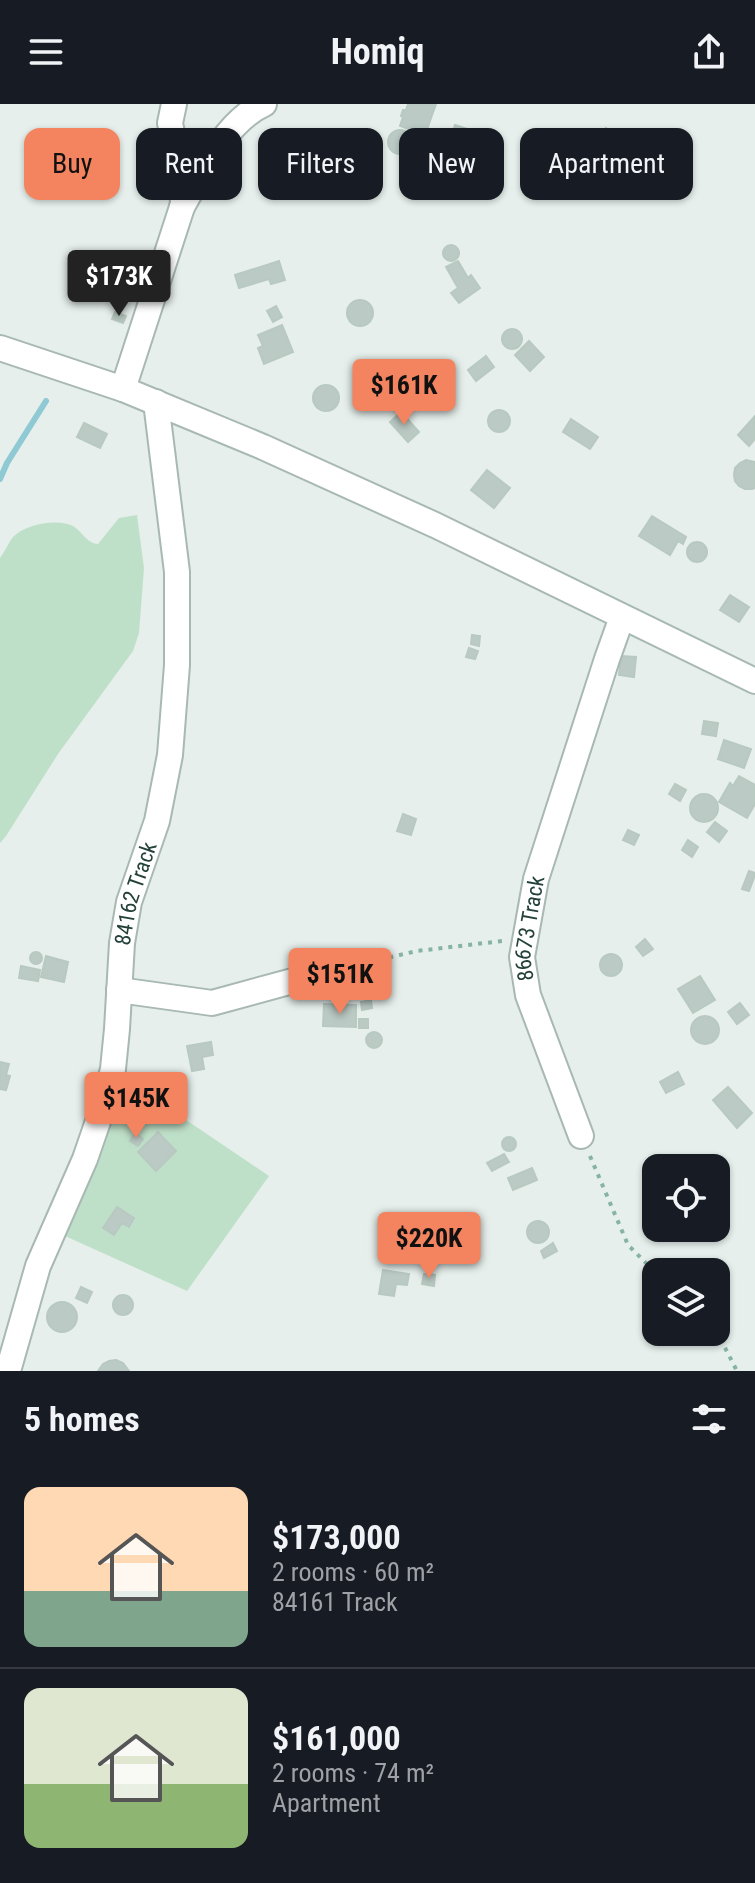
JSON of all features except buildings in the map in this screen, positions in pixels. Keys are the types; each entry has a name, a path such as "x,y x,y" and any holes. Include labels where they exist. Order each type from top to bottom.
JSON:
{"street":[{"path":"174,104 170,123 182,183 182,207"},
{"path":"123,389 182,207 215,151 244,118 264,104"},
{"path":"0,348 123,389 263,447 435,525 755,681"},
{"name":"84162 Track","path":"8,1371 38,1266 85,1159 105,1101 113,1069 122,943 129,902 157,821 170,755 177,665 177,572 156,402"},
{"name":"86673 Track","path":"581,1136 528,995 522,957 536,879 622,617"},
{"path":"119,990 212,1003 300,979"}],"path":[{"path":"300,979 417,951 525,938"},
{"path":"581,1136 628,1245 642,1259"},
{"path":"724,1346 737,1371"}],"green space":[{"path":"137,515 144,568 139,633 133,651 58,754 0,843 0,558 18,532 33,526 67,524 90,542 98,544 119,518"},
{"path":"124,1078 269,1176 187,1291 65,1236"}],"waterway":[{"path":"0,479 46,401"}]}
